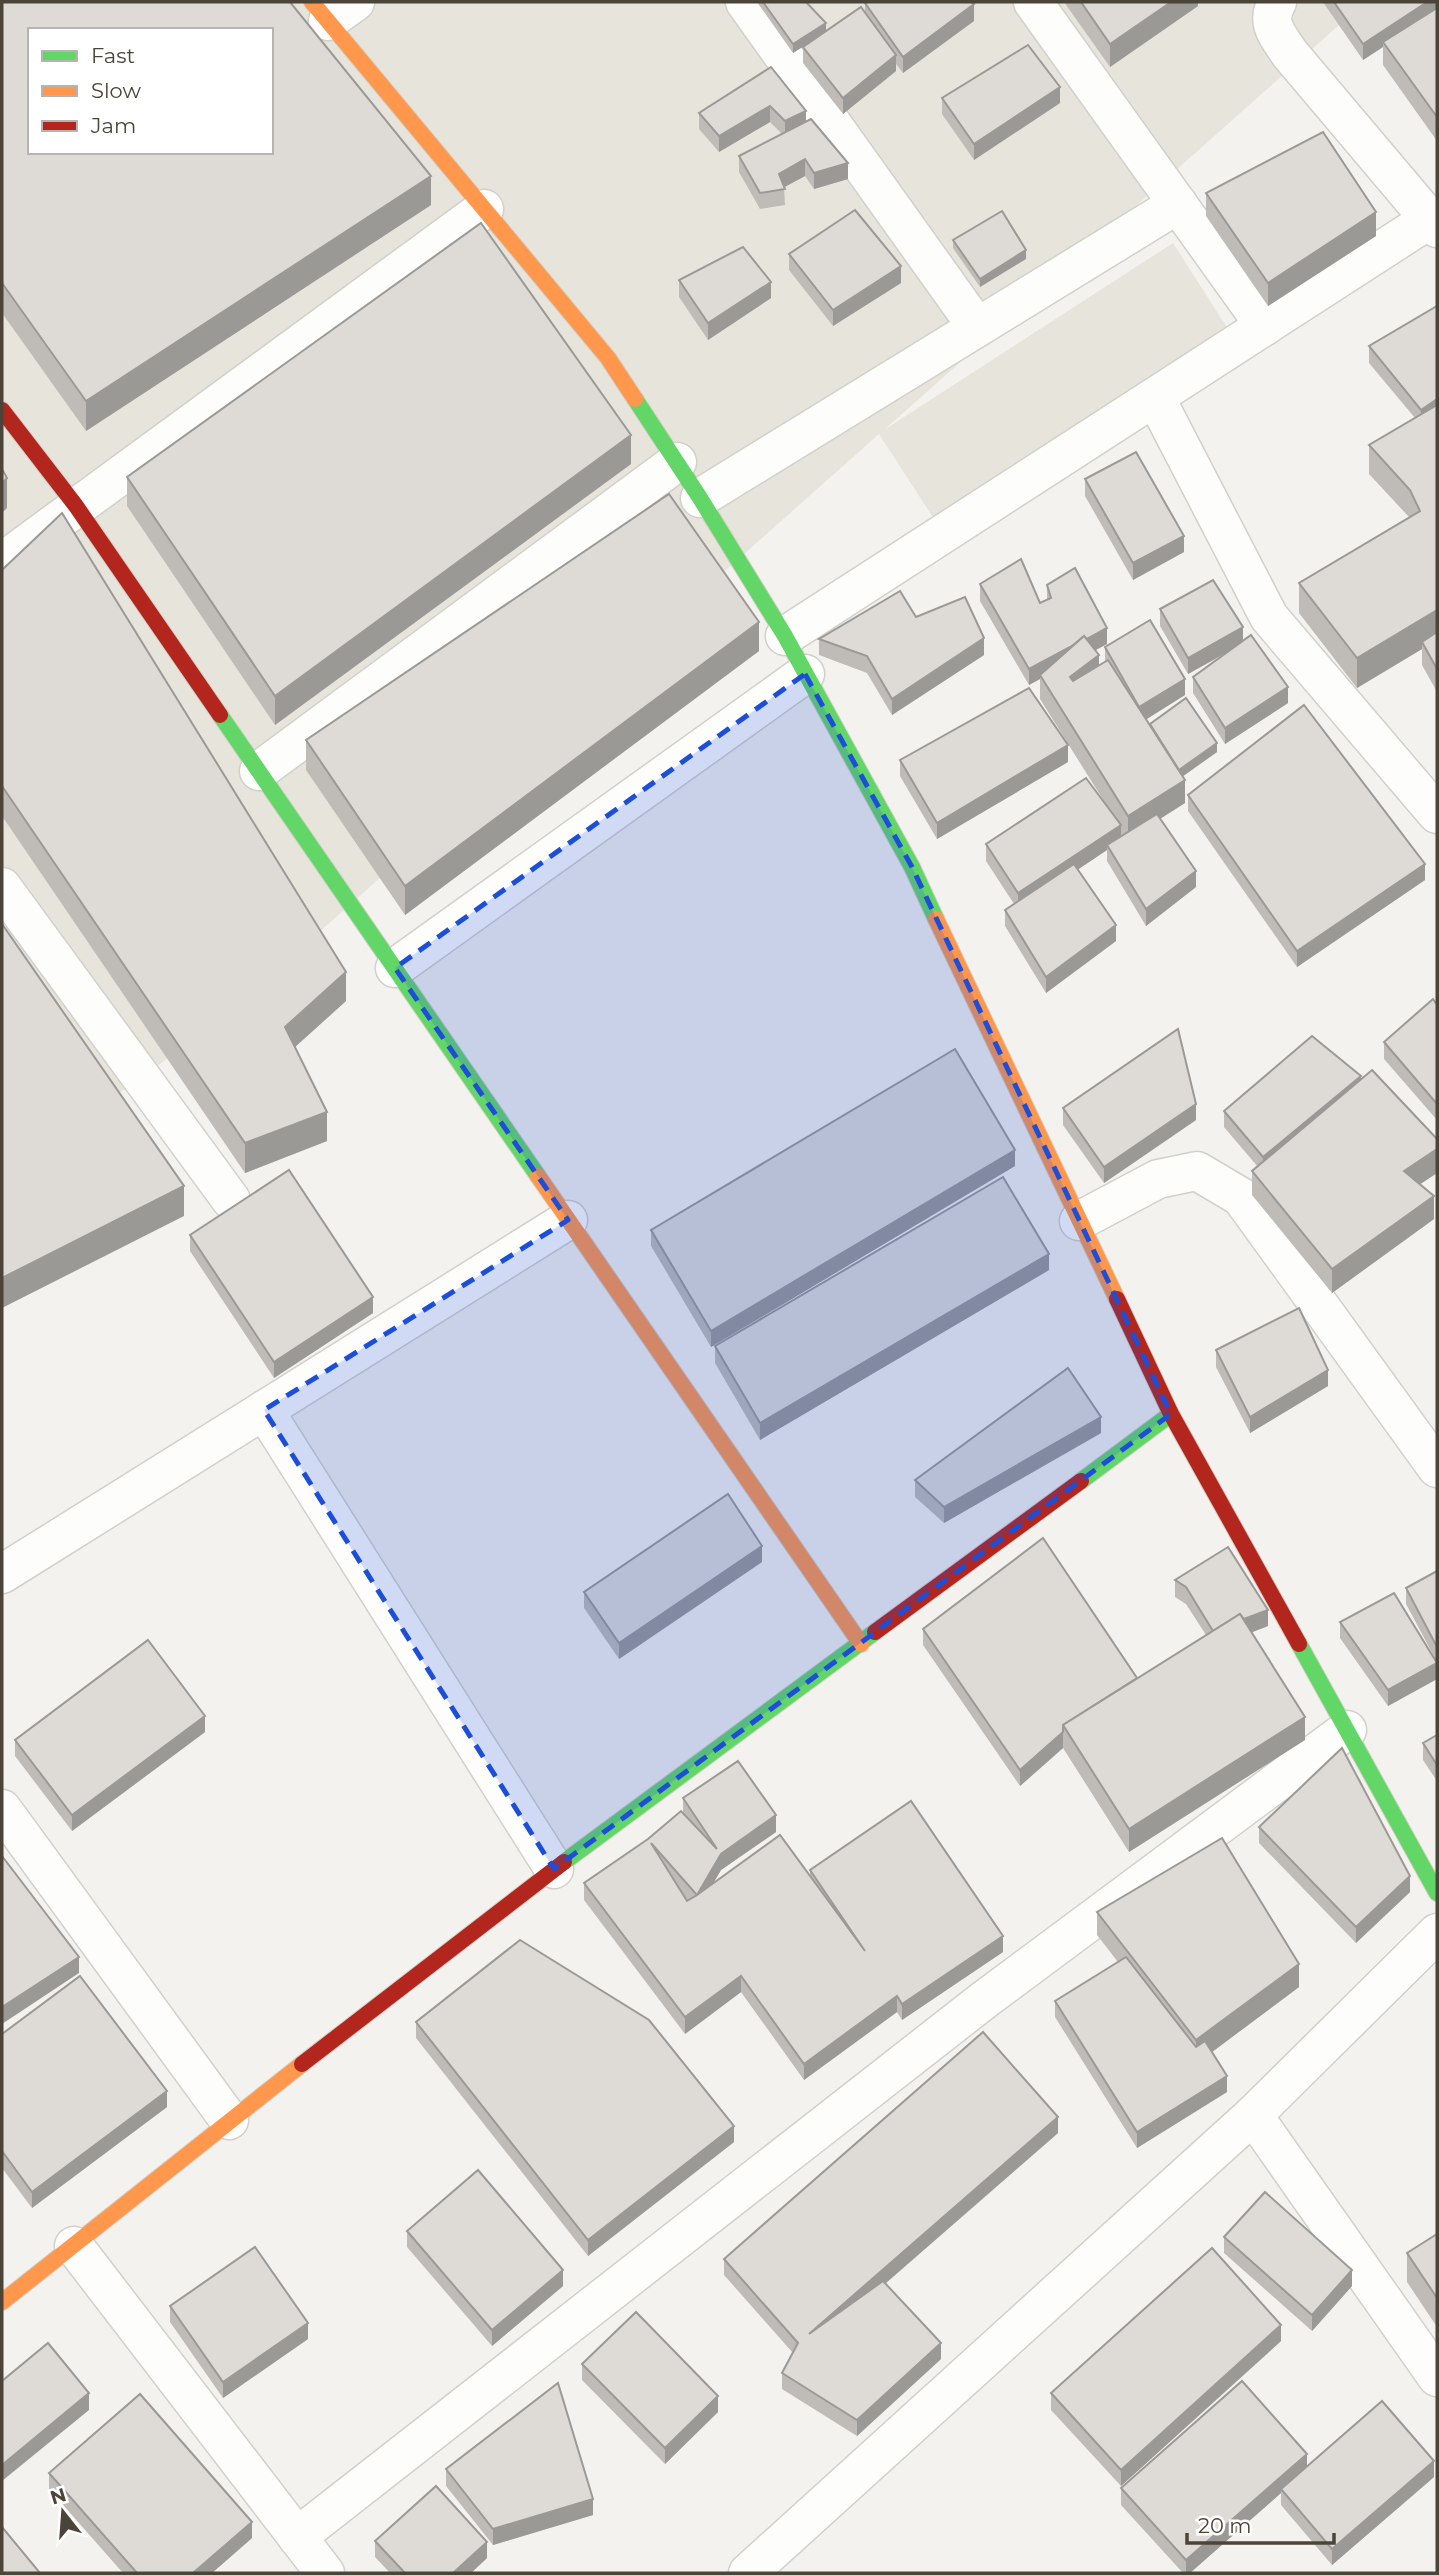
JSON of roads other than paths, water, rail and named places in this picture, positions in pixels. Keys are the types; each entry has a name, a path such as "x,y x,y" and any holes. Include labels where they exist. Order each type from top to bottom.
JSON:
{"street":[{"path":"745,2 977,327"},
{"path":"1033,2 1265,326"},
{"path":"785,636 1265,326 1434,224 1290,54 1274,30 1271,12 1277,2"},
{"path":"332,8 484,208 608,358 700,498 785,636 912,867 1171,1414 1437,1893"},
{"path":"700,498 1178,204"},
{"path":"2,562 484,208"},
{"path":"1156,397 1269,617 1437,814"},
{"path":"2,410 76,506 861,1643"},
{"path":"258,771 677,462"},
{"path":"395,968 805,674"},
{"path":"2,887 231,1200"},
{"path":"1079,1221 1158,1180 1197,1171 1241,1197 1437,1468"},
{"path":"2,1574 568,1220"},
{"path":"264,1410 554,1869"},
{"path":"2,2302 229,2120 554,1869 1171,1414"},
{"path":"297,2537 973,2009 1347,1730"},
{"path":"2,1809 229,2120"},
{"path":"748,2573 1252,2115 1437,1933"},
{"path":"1252,2115 1437,2377"},
{"path":"74,2246 325,2573"}]}
